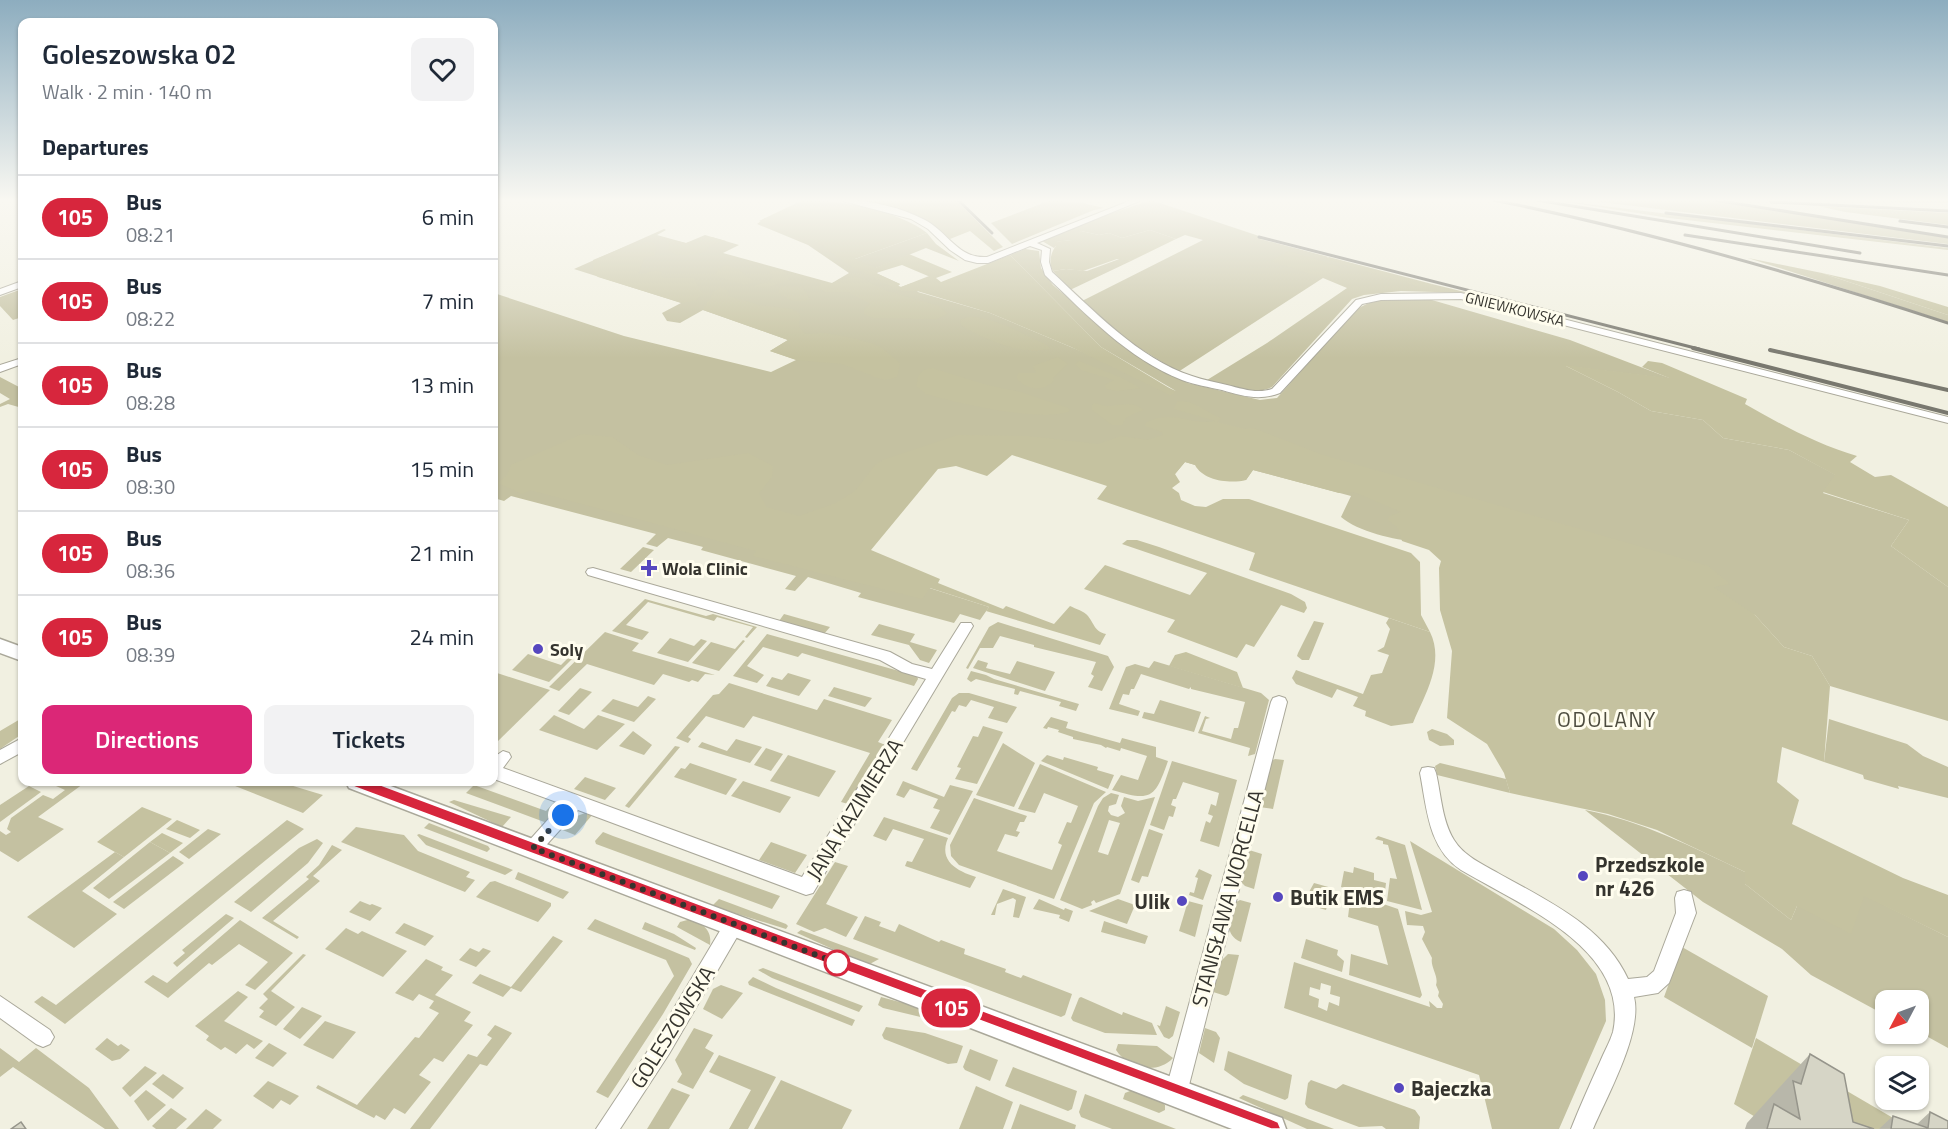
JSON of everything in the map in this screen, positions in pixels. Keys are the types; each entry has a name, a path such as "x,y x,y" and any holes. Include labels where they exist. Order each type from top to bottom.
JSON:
{"street":[{"path":"958,253 963,258 977,262 1005,253"},
{"name":"GNIEWKOWSKA","path":"1046,253 1048,273 1116,336 1177,374 1249,394 1265,395 1276,392 1359,302 1381,297 1455,295 1948,420"},
{"path":"0,292 18,285"},
{"path":"0,369 18,362"},
{"path":"593,572 885,656 907,668 936,676"},
{"name":"JANA KAZIMIERZA","path":"498,773 807,887 966,626"},
{"path":"0,646 18,653"},
{"name":"STANISŁAWA WORCELLA","path":"1176,1093 1279,702"},
{"path":"0,758 18,747"},
{"path":"1428,772 1441,832 1454,854 1572,926 1599,951 1624,989 1627,1020 1582,1129"},
{"path":"368,786 1271,1129"},
{"path":"533,848 575,802"},
{"path":"1624,989 1651,986 1662,977 1686,913 1684,898"},
{"name":"GOLESZOWSKA","path":"607,1129 662,1047 734,925"},
{"path":"0,1006 43,1037"}],"shaded area":[{"path":"611,253 724,253 832,283 849,273 819,253 841,253 855,259 872,253 914,253 876,268 881,271 876,273 900,284 898,286 912,283 918,292 990,313 1176,391 1101,347 1010,255 1016,253 1039,253 1041,268 1053,285 1124,346 1188,383 1260,400 1277,398 1356,310 1372,302 1398,298 1425,298 1570,340 1672,379 1566,366 1651,411 1703,420 1723,438 1789,450 1836,475 1823,493 1909,520 1891,546 1948,587 1948,721 1830,686 1812,656 1784,647 1755,615 1377,534 1357,527 1341,517 1351,496 1253,470 1246,480 1185,462 1175,474 1037,452 936,460 854,564 989,607 980,620 960,614 954,623 858,597 861,593 808,577 795,591 785,589 796,576 701,550 703,547 668,538 657,547 646,544 656,534 511,496 504,501 498,499 498,294 624,336 771,372 796,360 770,351 788,340 703,310 680,323 667,321 662,313 681,303 574,269"},
{"path":"611,253 655,253 655,255 644,258 638,275 657,270 662,272 661,275 664,278 694,278 702,293 697,300 682,303 598,277 593,273 593,260"},
{"path":"673,253 700,253 689,255"},
{"path":"832,253 872,253 855,259 875,268 909,254 952,272 936,278 941,282 1010,255 1101,347 1176,392 1170,395 1071,347 990,313 917,291 902,291 851,266","holes":["902,265 929,276 901,287 898,286 900,284 876,273"]},
{"path":"938,253 948,253 959,261"},
{"path":"1053,253 1148,253 1131,261 1117,259 1083,271 1066,269 1053,271"},
{"path":"1178,253 1312,253 1430,287 1432,284 1469,293 1401,291 1364,295 1352,299 1272,387 1257,391 1207,380 1267,343 1347,288 1323,278 1178,372 1125,339 1082,301"},
{"path":"1286,253 1294,253 1340,267 1323,278 1271,261"},
{"path":"1329,257 1432,284 1431,287 1423,288 1326,259"},
{"path":"1122,258 1131,261 1070,290 1053,271 1066,269 1087,271"},
{"path":"1748,258 1822,273 1948,315 1948,322"},
{"path":"726,265 739,270 754,281 745,285 716,275 718,269"},
{"path":"782,270 789,275 788,280 767,288 752,287 772,279 769,271"},
{"path":"1822,273 1880,286 1948,307 1948,315"},
{"path":"856,276 887,291 939,306 948,314 936,319 873,318 864,314 864,310 870,303 848,292 825,292 817,288 821,283 832,283"},
{"path":"783,286 803,288 810,299 794,301 786,298 779,293 779,289"},
{"path":"721,288 727,290 729,296 758,305 792,309 800,314 799,327 805,334 826,333 879,346 900,363 897,377 886,380 842,364 797,360 770,351 788,340 703,310 714,291"},
{"path":"18,290 18,318 13,320 0,306 0,297"},
{"path":"968,317 988,320 1019,331 1047,345 1049,349 1026,350 992,341 961,325 960,320"},
{"path":"1058,357 1068,364 1050,384 1037,388 1028,387 1019,381 1017,377 1019,373 1036,373 1033,366"},
{"path":"1079,361 1122,378 1140,388 1116,391 1107,389 1105,385 1114,380 1081,370 1075,364"},
{"path":"1648,361 1662,363 1747,399 1745,404 1786,426 1828,446 1857,456 1850,462 1875,477 1891,475 1948,507 1948,587 1891,546 1909,520 1823,492 1835,475 1789,450 1723,438 1703,420 1651,411 1564,365 1669,378 1642,367"},
{"path":"932,368 987,385 1020,392 1068,408 1070,411 1040,415 1020,413 926,394 916,386 920,373"},
{"path":"0,377 18,386 18,407 8,404 0,407 0,404 10,399 0,393"},
{"path":"1178,401 1195,405 1221,418 1217,422 1245,429 1253,428 1320,454 1708,566 1730,584 1713,587 1755,615 1784,647 1812,656 1830,686 1824,762 1782,747 1777,782 1799,800 1792,824 1903,878 1948,895 1948,937 1864,896 1851,934 1797,906 1791,920 1745,884 1745,872 1657,830 1608,814 1510,793 1504,773 1487,744 1447,718 1452,651 1440,610 1439,568 1441,561 1429,550 1402,541 1398,528 1388,520 1390,516 1401,512 1354,492 1339,493 1253,470 1246,480 1233,482 1218,480 1204,475 1195,465 1185,462 1175,474 1180,482 1172,488 1179,493 1181,500 1195,506 1206,507 1223,499 1249,499 1411,553 1420,562 1421,615 1430,632 1249,570 1255,553 1097,499 1107,486 1012,455 987,476 956,466 938,469 871,550 940,579 938,583 1003,609 1006,606 1054,624 1070,606 1086,614 1097,629 1106,634 1100,645 986,611 989,607 930,588 922,599 753,556 756,551 530,490 522,494 498,483 507,475 511,465 582,434 612,437 638,455 667,465 748,453 773,466 772,477 759,493 766,507 799,516 836,503 856,490 875,465 883,460 958,435 1028,436 1098,444 1121,436 1148,440 1163,435 1162,432 1145,426 1147,422 1157,418 1174,417 1207,422 1216,421 1174,409"},
{"path":"1094,403 1104,406 1132,405 1144,410 1128,417 1122,425 1112,425 1092,410"},
{"path":"1127,540 1137,540 1159,547 1291,594 1305,602 1307,608 1304,613 1281,605 1254,647 1246,644 1237,658 1167,632 1175,620 1084,589 1105,565 1190,595 1207,573 1122,544"},
{"path":"643,547 654,550 631,572 620,569"},
{"path":"645,599 706,616 713,614 757,627 747,638 745,637 753,627 717,617 714,621 648,602 626,625 649,632 642,640 612,631"},
{"path":"784,614 830,627 824,634 779,621"},
{"path":"1389,618 1430,632 1434,644 1432,678 1413,723 1391,726 1365,716 1366,711 1353,706 1358,697 1337,689 1332,698 1296,684 1292,678 1296,670 1363,694 1371,675 1382,673 1389,655 1377,651 1384,647 1390,629 1386,623"},
{"path":"1314,621 1324,623 1309,660 1302,660 1297,656"},
{"path":"998,622 1108,656 1114,667 1102,691 1088,687 1094,676 1091,674 1096,662 1000,636 993,648 980,648 968,669 966,668 989,627"},
{"path":"879,624 915,634 910,642 937,650 929,663 920,660 909,645 871,635"},
{"path":"605,632 639,643 632,651 715,675 705,674 698,682 692,680 689,682 663,674 654,685 587,664 559,691 549,687"},
{"path":"767,634 917,676 918,679 914,686 802,653 798,657 763,647 747,666 764,675 757,683 733,676"},
{"path":"670,638 694,646 701,639 707,641 688,662 657,653"},
{"path":"743,640 745,641 719,671 692,663 711,642 735,649"},
{"path":"1186,652 1237,672 1243,688 1169,666 1175,655"},
{"path":"528,654 561,665 570,656 574,657 549,682 512,670"},
{"path":"978,660 988,663 986,668 1010,674 1017,661 1055,672 1045,691 973,668"},
{"path":"1154,661 1261,693 1269,700 1255,754 1248,756 1250,748 1198,733 1205,716 1210,718 1206,719 1202,731 1231,739 1234,728 1238,728 1245,702 1191,689 1191,687 1189,689 1141,674 1134,689 1131,689 1129,695 1123,694 1119,704 1140,711 1138,716 1109,709 1126,667 1135,664 1149,668"},
{"path":"971,671 1079,704 1076,711 1059,706 1061,702 1020,691 1018,695 1014,694 1015,689 976,679 971,682 967,679"},
{"path":"498,673 550,690 498,741"},
{"path":"788,673 811,680 799,696 766,686 772,677 782,680"},
{"path":"729,683 817,710 824,699 892,720 878,742 888,746 852,805 841,802 870,753 753,716 744,728 706,716 688,737 691,739 688,743 676,738 713,695 719,694"},
{"path":"834,687 872,698 865,707 828,696"},
{"path":"580,688 592,692 569,715 558,711"},
{"path":"959,693 969,693 1017,707 1007,723 988,718 994,707 971,700 966,707 959,705 955,712 952,711 917,771 911,769 952,698"},
{"path":"648,696 656,699 634,722 601,711 613,699 638,707"},
{"path":"1160,700 1201,712 1194,732 1142,718 1144,712 1154,714"},
{"path":"554,715 584,729 598,715 625,724 597,750 539,730"},
{"path":"1051,717 1068,722 1066,728 1120,743 1122,738 1156,747 1156,757 1168,761 1155,790 1144,796 1136,796 1112,790 1121,775 1138,780 1147,756 1121,748 1120,751 1106,748 1073,739 1073,737 1058,732 1059,730 1043,728"},
{"path":"1829,719 1907,744 1923,756 1948,767 1948,798 1898,786 1899,789 1864,779 1863,775 1824,762"},
{"path":"18,720 18,737 0,749 0,731"},
{"path":"983,726 1003,732 977,784 955,779 961,768 957,767 973,736 978,737"},
{"path":"1432,729 1447,734 1454,740 1454,745 1440,746 1429,740 1427,732"},
{"path":"633,731 652,745 644,755 619,746"},
{"path":"736,739 762,747 750,763 698,747 702,742 727,751"},
{"path":"1003,743 1035,763 1014,807 976,795"},
{"path":"675,746 680,747 629,808 625,806"},
{"path":"766,748 783,754 771,771 754,765"},
{"path":"788,755 836,771 819,797 770,781"},
{"path":"1047,755 1063,760 1064,757 1098,767 1097,770 1114,775 1108,789 1041,761"},
{"path":"1284,760 1273,809 1259,807 1271,761"},
{"path":"1172,761 1237,780 1219,847 1200,841 1206,821 1210,823 1213,816 1208,814 1211,804 1216,806 1219,793 1183,782 1171,805 1176,807 1173,817 1169,816 1164,830 1150,825"},
{"path":"690,763 737,779 726,795 674,777 681,768 685,769"},
{"path":"1440,763 1506,779 1510,793 1437,775 1435,766"},
{"path":"1040,764 1106,792 1094,803 1054,899 959,865 951,856 950,845 974,798 1027,816 1024,822 1020,822 1016,831 1020,832 1017,837 1005,834 997,851 1052,870 1062,845 1058,843 1067,822 1071,823 1078,806 1044,793 1035,813 1018,809"},
{"path":"585,777 616,788 605,800 574,789"},
{"path":"743,781 791,797 780,813 731,796"},
{"path":"903,781 944,797 950,785 973,791 950,835 930,828 940,810 933,808 938,799 910,789 904,798 896,795"},
{"path":"29,786 41,792 0,822 0,805"},
{"path":"56,786 80,786 38,817 64,829 18,862 0,851 0,831 6,835 11,832 7,829 11,818 43,795 53,799 65,790"},
{"path":"235,786 293,786 323,795 303,813"},
{"path":"473,786 477,786 546,811 555,801 560,808 547,823 466,793"},
{"path":"1111,793 1119,795 1116,804 1109,806 1108,811 1111,815 1118,817 1125,813 1121,806 1124,797 1138,801 1155,797 1120,894 1096,903 1094,900 1091,902 1092,905 1082,909 1060,900 1103,798","holes":["1109,820 1120,823 1108,855 1098,852"]},
{"path":"454,800 511,817 502,827 449,802"},
{"path":"142,807 172,819 124,857 97,842"},
{"path":"1585,810 1647,828 1745,872 1745,884 1791,920 1797,906 1864,895 1948,937 1948,1048 1929,1038 1929,990 1875,990 1875,1010 1811,975 1782,949 1703,902"},
{"path":"585,813 593,814 575,835 560,829 569,819"},
{"path":"884,817 948,838 945,853 947,859 962,872 976,877 970,888 905,866 907,861 912,862 924,839 893,829 886,841 873,836"},
{"path":"177,820 200,830 190,838 166,829"},
{"path":"287,820 304,829 65,1024 34,1002 42,996 56,1005"},
{"path":"429,823 488,846 490,849 487,852 424,828"},
{"path":"356,827 404,835 418,851 470,872 466,877 475,880 465,892 341,842"},
{"path":"208,829 221,834 189,859 179,852"},
{"path":"1149,829 1163,834 1148,877 1142,876 1139,883 1131,880"},
{"path":"603,832 780,896 772,909 596,844 595,841"},
{"path":"162,833 183,843 170,853 150,842"},
{"path":"417,835 513,870 505,875 426,845"},
{"path":"1378,836 1405,845 1422,910 1387,901 1390,878 1397,879 1388,845 1375,839"},
{"path":"317,839 323,843 308,863 251,912 234,902 299,848"},
{"path":"1410,841 1554,929 1577,950 1596,974 1605,1000 1606,1021 1559,1129 1492,1129 1479,1075 1284,1008 1294,962 1430,1007 1429,1001 1437,1008 1442,1008 1432,958 1422,939 1425,932 1423,926 1407,925 1405,911 1421,915 1432,912","holes":["1321,983 1331,986 1330,994 1340,997 1339,1006 1329,1002 1327,1011 1318,1007 1319,999 1309,995 1310,987 1320,990"]},
{"path":"150,842 170,853 109,899 93,888"},
{"path":"771,842 807,855 795,873 759,860"},
{"path":"332,845 342,850 313,876 320,881 273,921 299,937 297,939 262,918 309,879 306,877 319,865"},
{"path":"1249,850 1262,854 1254,889 1241,882"},
{"path":"115,852 124,857 82,891 117,914 74,948 27,917"},
{"path":"173,856 184,863 124,909 113,902"},
{"path":"835,862 848,866 826,904 858,917 846,937 825,928 814,932 796,924"},
{"path":"1354,867 1374,873 1374,880 1386,883 1384,900 1341,887 1344,871 1353,873"},
{"path":"1199,869 1212,875 1203,900 1189,895 1190,892 1194,893 1198,878 1195,877"},
{"path":"518,872 569,892 563,899 515,879"},
{"path":"495,881 551,903 551,906 538,922 476,897 490,882"},
{"path":"1314,883 1332,888 1326,910 1299,902 1302,891 1309,892"},
{"path":"1003,889 1026,897 1019,918 1013,917 1016,900 1013,898 997,904 995,915 991,915"},
{"path":"1351,893 1398,909 1422,995 1420,998 1349,975 1351,954 1388,965 1378,926 1348,917"},
{"path":"719,899 788,926 786,929 712,906"},
{"path":"1039,899 1064,910 1065,908 1073,911 1069,922 1059,918 1060,915 1033,909"},
{"path":"1118,899 1135,905 1127,924 1089,911"},
{"path":"1240,900 1251,903 1241,942 1232,935 1229,926 1234,903"},
{"path":"360,901 382,908 370,921 349,912"},
{"path":"1188,901 1203,905 1195,937 1179,931"},
{"path":"226,914 234,918 177,967 173,963 185,953 182,950"},
{"path":"865,916 881,922 879,926 895,932 899,924 939,942 941,940 965,949 964,954 1006,969 1005,972 1021,978 1023,975 1072,994 1065,1015 1061,1017 853,939"},
{"path":"595,919 689,958 692,964 663,1014 608,1098 596,1092 674,976 666,960 587,929"},
{"path":"691,919 706,928 710,935 710,945 677,927 680,922"},
{"path":"240,920 293,953 255,990 245,985 268,962 239,944 212,965 209,963 168,998 144,982 153,975 167,983"},
{"path":"1104,921 1148,936 1145,944 1101,932"},
{"path":"645,922 674,934 696,948 695,950 642,929"},
{"path":"404,923 434,936 425,946 395,933"},
{"path":"346,928 358,934 362,931 407,951 383,977 325,949"},
{"path":"801,930 879,959 868,965 797,933"},
{"path":"553,936 563,941 521,992 511,988 503,997 472,983 480,974 511,987"},
{"path":"1306,939 1338,950 1337,955 1344,961 1342,972 1301,958"},
{"path":"1682,947 1768,996 1752,1048 1664,997"},
{"path":"470,948 479,952 483,948 491,951 476,967 459,960"},
{"path":"303,954 306,955 271,991 295,1007 276,1026 259,1017 264,1011 259,1008 268,999 263,994"},
{"path":"1228,954 1239,955 1229,994 1226,996 1213,992 1220,962"},
{"path":"426,959 443,967 441,970 453,975 435,995 471,1012 464,1021 473,1025 443,1062 434,1058 419,1075 431,1082 405,1114 394,1108 385,1120 376,1115 374,1118 316,1088 318,1085 357,1105 415,1037 419,1038 439,1013 429,1008 434,1001 419,994 413,1001 395,993"},
{"path":"763,968 863,1006 859,1012 772,978 758,970"},
{"path":"753,977 855,1020 852,1026 749,985 748,982"},
{"path":"721,985 743,993 722,1019 703,1009 713,989"},
{"path":"238,991 248,997 224,1021 263,1041 254,1049 247,1044 236,1054 225,1047 221,1050 206,1040 209,1036 195,1026"},
{"path":"881,997 933,1011 933,1020 883,1008 878,1005"},
{"path":"1081,997 1122,1015 1123,1012 1152,1023 1157,1035 1105,1033 1073,1021 1071,1018"},
{"path":"1166,1006 1180,1012 1173,1036 1169,1039 1164,1037 1157,1025 1160,1026"},
{"path":"302,1007 322,1016 300,1039 283,1029"},
{"path":"325,1021 356,1032 333,1059 303,1045"},
{"path":"495,1025 512,1033 487,1066 480,1064 430,1129 410,1129 468,1054 477,1057 492,1038 487,1035"},
{"path":"886,1027 925,1033 963,1046 957,1063 948,1064 884,1039 882,1035"},
{"path":"694,1028 713,1035 705,1048 714,1053 693,1089 677,1082 682,1074 675,1060"},
{"path":"1205,1028 1216,1032 1220,1038 1214,1063 1199,1053"},
{"path":"107,1038 118,1046 121,1044 130,1050 120,1059 112,1061 95,1049"},
{"path":"1756,1038 1875,1107 1875,1110 1879,1110 1912,1129 1775,1129 1734,1104"},
{"path":"269,1043 287,1053 273,1067 255,1058"},
{"path":"1118,1044 1157,1046 1173,1058 1159,1067 1143,1068 1128,1062 1121,1056 1116,1050"},
{"path":"0,1048 19,1062 36,1048 89,1088 119,1129 105,1129 13,1067 0,1077"},
{"path":"970,1049 998,1060 990,1081 963,1067"},
{"path":"1228,1051 1292,1075 1288,1098 1285,1100 1244,1084 1224,1070"},
{"path":"719,1055 776,1077 748,1129 729,1129 751,1090 709,1072"},
{"path":"145,1066 157,1073 130,1097 122,1088"},
{"path":"1013,1067 1077,1091 1072,1109 1068,1111 1005,1086"},
{"path":"163,1074 184,1088 173,1099 152,1084"},
{"path":"781,1080 852,1110 842,1129 754,1129"},
{"path":"1311,1080 1336,1089 1343,1084 1415,1110 1420,1117 1419,1129 1359,1127 1308,1108 1305,1104 1308,1083"},
{"path":"268,1081 299,1096 290,1105 281,1100 273,1109 253,1096"},
{"path":"976,1086 1013,1102 1003,1129 959,1129"},
{"path":"672,1088 690,1095 669,1129 647,1129"},
{"path":"1135,1089 1162,1102 1165,1110 1159,1113 1123,1099 1125,1093"},
{"path":"146,1090 166,1105 148,1121 134,1101"},
{"path":"1085,1094 1176,1129 1112,1129 1081,1117 1079,1112"},
{"path":"1243,1095 1334,1129 1307,1129 1239,1098"},
{"path":"1020,1104 1076,1125 1075,1129 1011,1129"},
{"path":"171,1108 187,1119 176,1129 156,1129 152,1126"},
{"path":"206,1109 222,1120 213,1129 186,1129"}],"building":[{"path":"1810,1054 1844,1074 1853,1122 1874,1129 1767,1129 1774,1104 1800,1119 1793,1081 1801,1084"},
{"path":"1930,1112 1948,1121 1948,1129 1891,1129 1893,1116 1928,1128"},
{"path":"21,1122 26,1129 11,1129"}],"railway":[{"path":"1321,253 1699,349"},
{"path":"1713,253 1835,287 1948,323"},
{"path":"1801,253 1948,275"},
{"path":"1693,348 1948,413"},
{"path":"1770,350 1948,390"}],"bus line":[{"name":"105","path":"368,786 1271,1129"}],"place":[{"name":"Wola Clinic","path":"649,568"},
{"name":"Soly","path":"538,649"},
{"name":"Przedszkole nr 426","path":"1583,876"},
{"name":"Butik EMS","path":"1278,897"},
{"name":"Ulik","path":"1182,901"},
{"name":"Bajeczka","path":"1399,1088"}],"district":[{"name":"ODOLANY","path":"1607,719"}],"route":[{"path":"563,815 533,848 843,965 837,963"}]}
